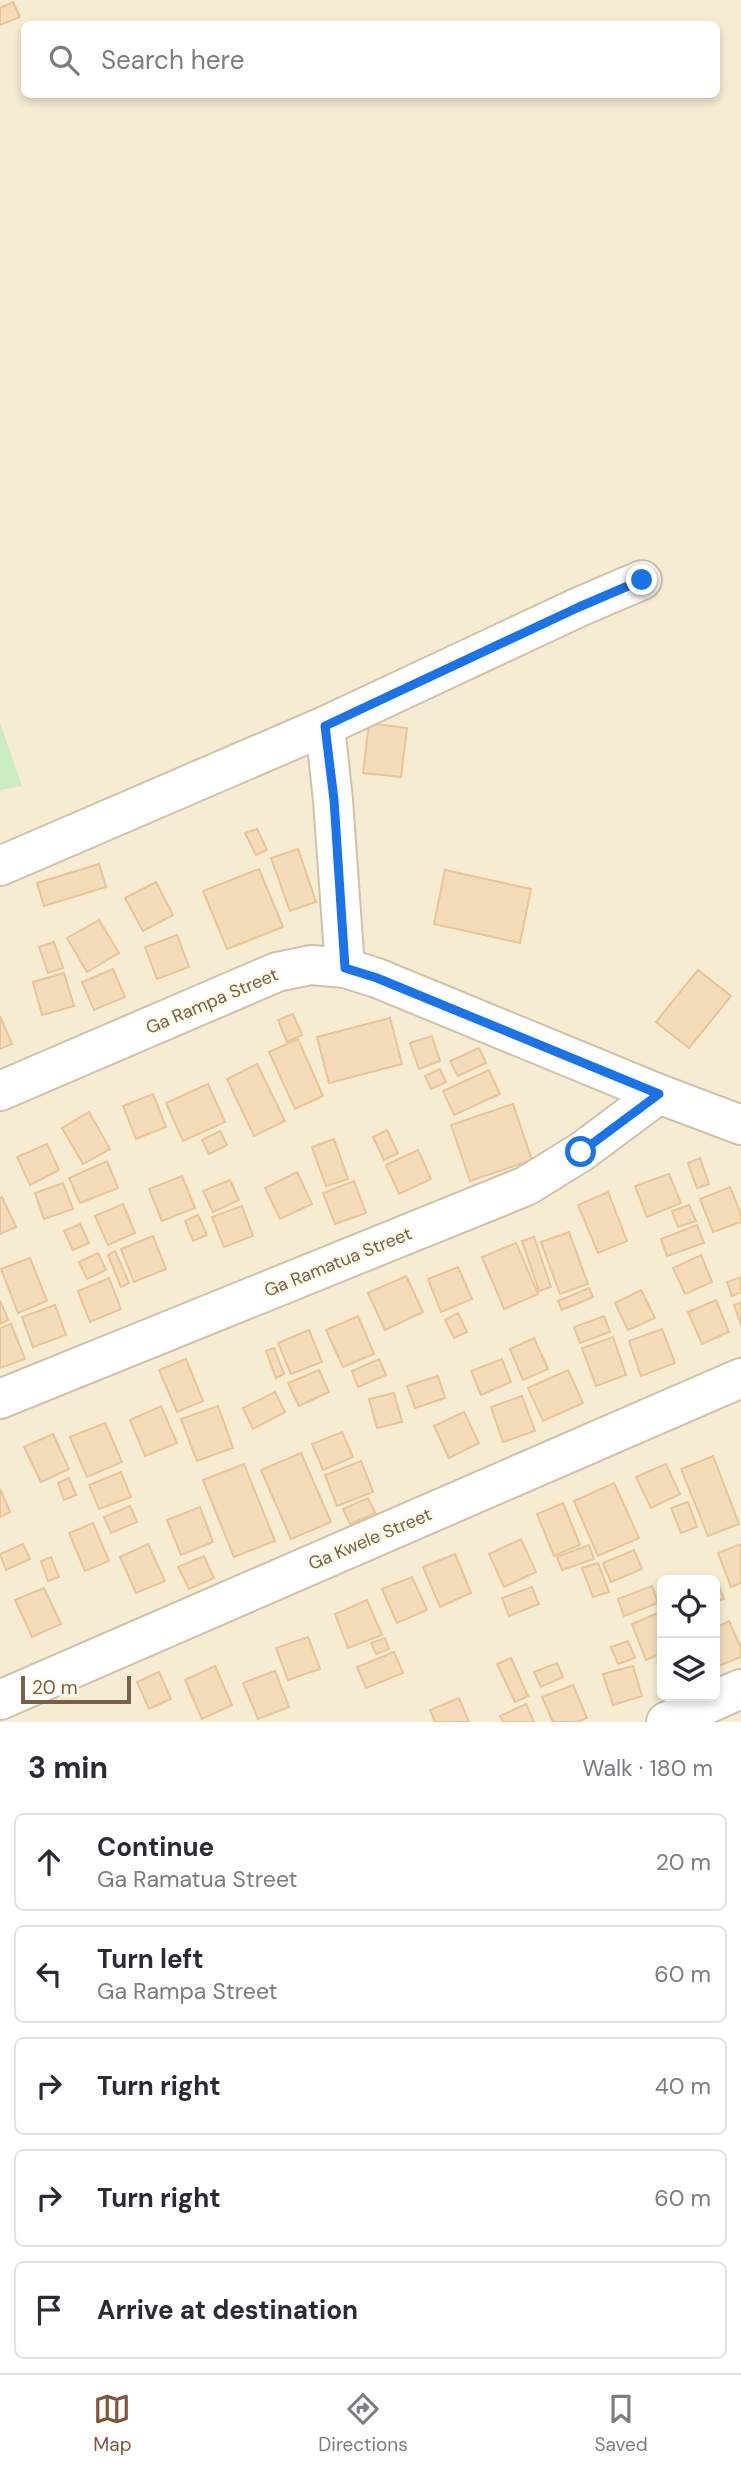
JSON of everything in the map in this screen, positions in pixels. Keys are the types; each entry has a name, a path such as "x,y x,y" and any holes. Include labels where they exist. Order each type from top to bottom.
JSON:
{"street":[{"path":"0,866 325,726 642,580"},
{"path":"325,726 334,800 345,968"},
{"name":"Ga Rampa Street","path":"0,1091 277,972 311,965 345,968 377,978 741,1125"},
{"name":"Ga Ramatua Street","path":"0,1399 526,1186 581,1152 659,1094"},
{"name":"Ga Kwele Street","path":"0,1700 741,1378"},
{"path":"666,1722 741,1689"}],"shaded area":[{"path":"0,0 741,0 741,1722 0,1722"}],"green space":[{"path":"0,723 22,786 0,790"}],"building":[{"path":"13,2 20,17 0,25 0,8"},
{"path":"369,723 407,728 401,777 363,773"},
{"path":"257,829 267,850 256,855 245,833"},
{"path":"298,849 316,902 290,911 271,858"},
{"path":"99,864 106,887 44,906 37,883"},
{"path":"259,869 283,927 227,949 203,891"},
{"path":"445,870 531,889 520,943 434,924"},
{"path":"156,882 173,915 143,931 125,898"},
{"path":"99,920 119,953 87,972 67,938"},
{"path":"177,935 189,967 157,979 145,947"},
{"path":"54,942 63,968 48,973 39,947"},
{"path":"113,969 125,997 94,1010 82,982"},
{"path":"698,970 731,996 689,1048 656,1022"},
{"path":"64,973 74,1006 42,1015 33,982"},
{"path":"293,1014 302,1035 287,1042 278,1020"},
{"path":"0,1016 12,1044 0,1049"},
{"path":"390,1018 402,1064 329,1083 317,1037"},
{"path":"432,1036 440,1061 419,1069 410,1043"},
{"path":"298,1039 323,1096 295,1109 269,1052"},
{"path":"479,1048 486,1063 458,1076 450,1061"},
{"path":"257,1064 285,1121 254,1136 227,1079"},
{"path":"440,1069 446,1082 431,1089 425,1076"},
{"path":"489,1070 500,1094 454,1115 443,1091"},
{"path":"208,1084 225,1122 183,1141 166,1103"},
{"path":"153,1094 166,1127 136,1139 123,1106"},
{"path":"513,1104 532,1160 470,1181 451,1125"},
{"path":"89,1112 110,1149 83,1164 62,1128"},
{"path":"387,1130 398,1153 384,1160 373,1137"},
{"path":"220,1131 227,1145 209,1154 202,1140"},
{"path":"334,1139 348,1179 326,1186 312,1147"},
{"path":"47,1144 59,1170 30,1185 17,1157"},
{"path":"418,1150 431,1179 399,1194 386,1165"},
{"path":"700,1158 709,1184 697,1188 688,1163"},
{"path":"107,1161 118,1188 80,1203 69,1178"},
{"path":"297,1172 312,1204 280,1219 265,1188"},
{"path":"669,1174 681,1203 647,1217 635,1186"},
{"path":"182,1176 195,1208 162,1221 149,1189"},
{"path":"230,1180 239,1200 213,1212 203,1191"},
{"path":"354,1181 366,1213 335,1224 323,1193"},
{"path":"63,1183 73,1209 44,1219 35,1193"},
{"path":"730,1187 741,1214 741,1222 713,1232 700,1199"},
{"path":"608,1192 627,1241 598,1253 578,1205"},
{"path":"2,1197 16,1227 0,1234 0,1198"},
{"path":"123,1204 135,1233 108,1245 95,1216"},
{"path":"689,1205 696,1221 678,1227 672,1211"},
{"path":"242,1206 253,1236 224,1247 212,1217"},
{"path":"198,1215 207,1235 193,1241 185,1221"},
{"path":"80,1224 89,1243 73,1250 64,1231"},
{"path":"697,1225 704,1243 667,1256 661,1239"},
{"path":"569,1232 588,1284 560,1294 541,1242"},
{"path":"153,1236 166,1269 134,1282 121,1249"},
{"path":"534,1237 551,1287 539,1291 522,1241"},
{"path":"516,1243 538,1294 504,1309 482,1257"},
{"path":"115,1251 129,1283 121,1287 108,1255"},
{"path":"98,1253 106,1270 87,1279 79,1262"},
{"path":"701,1255 712,1282 685,1294 673,1268"},
{"path":"30,1258 47,1301 18,1313 1,1269"},
{"path":"458,1267 472,1299 441,1312 428,1279"},
{"path":"406,1276 423,1312 385,1330 368,1293"},
{"path":"741,1277 741,1292 732,1296 727,1282"},
{"path":"109,1278 121,1309 90,1322 78,1291"},
{"path":"589,1288 593,1297 562,1310 558,1301"},
{"path":"641,1290 655,1318 628,1330 615,1303"},
{"path":"0,1300 8,1320 0,1324"},
{"path":"716,1300 729,1332 702,1344 688,1312"},
{"path":"741,1303 741,1325 734,1305"},
{"path":"55,1305 66,1335 33,1347 22,1317"},
{"path":"458,1313 467,1332 454,1338 445,1320"},
{"path":"358,1316 374,1354 343,1367 326,1330"},
{"path":"604,1316 610,1332 580,1343 574,1327"},
{"path":"11,1324 25,1359 0,1368 0,1328"},
{"path":"662,1329 675,1363 641,1376 629,1341"},
{"path":"309,1330 322,1362 291,1374 278,1343"},
{"path":"613,1337 626,1375 596,1386 582,1348"},
{"path":"534,1338 548,1369 523,1380 510,1349"},
{"path":"274,1348 284,1374 276,1378 266,1351"},
{"path":"186,1359 203,1401 177,1412 159,1370"},
{"path":"379,1359 386,1375 358,1387 352,1371"},
{"path":"502,1359 511,1382 481,1395 471,1371"},
{"path":"319,1370 329,1392 299,1406 288,1383"},
{"path":"568,1370 583,1403 543,1421 528,1388"},
{"path":"438,1376 445,1398 415,1408 407,1386"},
{"path":"275,1392 285,1412 253,1429 243,1408"},
{"path":"394,1393 402,1422 377,1428 369,1399"},
{"path":"522,1396 535,1431 503,1442 491,1407"},
{"path":"161,1406 177,1443 145,1456 130,1420"},
{"path":"218,1406 233,1448 197,1461 181,1419"},
{"path":"464,1412 479,1443 449,1458 434,1426"},
{"path":"105,1423 122,1462 87,1477 70,1437"},
{"path":"342,1432 353,1457 323,1470 312,1444"},
{"path":"53,1434 69,1469 41,1482 24,1447"},
{"path":"301,1453 331,1522 291,1539 261,1470"},
{"path":"713,1456 739,1524 708,1536 681,1469"},
{"path":"361,1461 373,1492 337,1506 325,1475"},
{"path":"244,1464 275,1541 234,1557 203,1480"},
{"path":"666,1464 680,1494 651,1508 636,1477"},
{"path":"121,1472 131,1497 99,1509 89,1485"},
{"path":"69,1478 76,1495 64,1500 58,1483"},
{"path":"614,1483 639,1538 598,1556 574,1501"},
{"path":"0,1489 10,1512 0,1517"},
{"path":"368,1498 375,1513 350,1524 343,1509"},
{"path":"688,1502 697,1527 681,1533 671,1508"},
{"path":"563,1503 580,1545 554,1556 537,1514"},
{"path":"130,1506 137,1522 111,1533 104,1517"},
{"path":"200,1507 213,1542 181,1555 167,1520"},
{"path":"93,1523 109,1561 85,1571 69,1533"},
{"path":"521,1539 536,1572 504,1587 489,1554"},
{"path":"23,1544 30,1559 6,1570 0,1554"},
{"path":"148,1544 165,1581 136,1593 120,1557"},
{"path":"741,1544 741,1583 731,1587 718,1553"},
{"path":"589,1545 594,1559 562,1570 557,1557"},
{"path":"634,1550 642,1569 611,1582 603,1563"},
{"path":"455,1554 471,1593 440,1607 423,1567"},
{"path":"204,1556 214,1578 189,1589 178,1567"},
{"path":"51,1557 59,1577 48,1581 41,1561"},
{"path":"598,1563 609,1592 593,1597 582,1568"},
{"path":"412,1577 427,1610 397,1623 382,1589"},
{"path":"652,1586 657,1603 624,1616 618,1599"},
{"path":"532,1587 539,1604 509,1616 502,1598"},
{"path":"44,1588 61,1624 32,1637 15,1600"},
{"path":"367,1600 382,1635 348,1648 335,1614"},
{"path":"657,1613 657,1655 646,1660 632,1624"},
{"path":"729,1621 741,1648 741,1657 720,1665 720,1638 720,1626"},
{"path":"308,1637 320,1669 288,1680 276,1648"},
{"path":"385,1638 389,1649 376,1654 371,1643"},
{"path":"628,1641 635,1658 618,1664 611,1647"},
{"path":"394,1652 403,1673 366,1688 357,1667"},
{"path":"511,1658 528,1696 515,1702 497,1664"},
{"path":"557,1663 563,1677 541,1687 534,1672"},
{"path":"215,1666 232,1705 202,1719 185,1680"},
{"path":"633,1666 642,1696 613,1705 603,1674"},
{"path":"275,1671 289,1707 258,1719 243,1683"},
{"path":"159,1672 171,1699 149,1709 137,1682"},
{"path":"573,1685 587,1718 577,1722 553,1722 542,1697"},
{"path":"459,1698 469,1722 435,1722 430,1710"},
{"path":"526,1704 534,1722 503,1722 500,1716"}],"route":[{"path":"581,1152 659,1094 377,978 345,968 334,800 325,726 642,580"}]}
